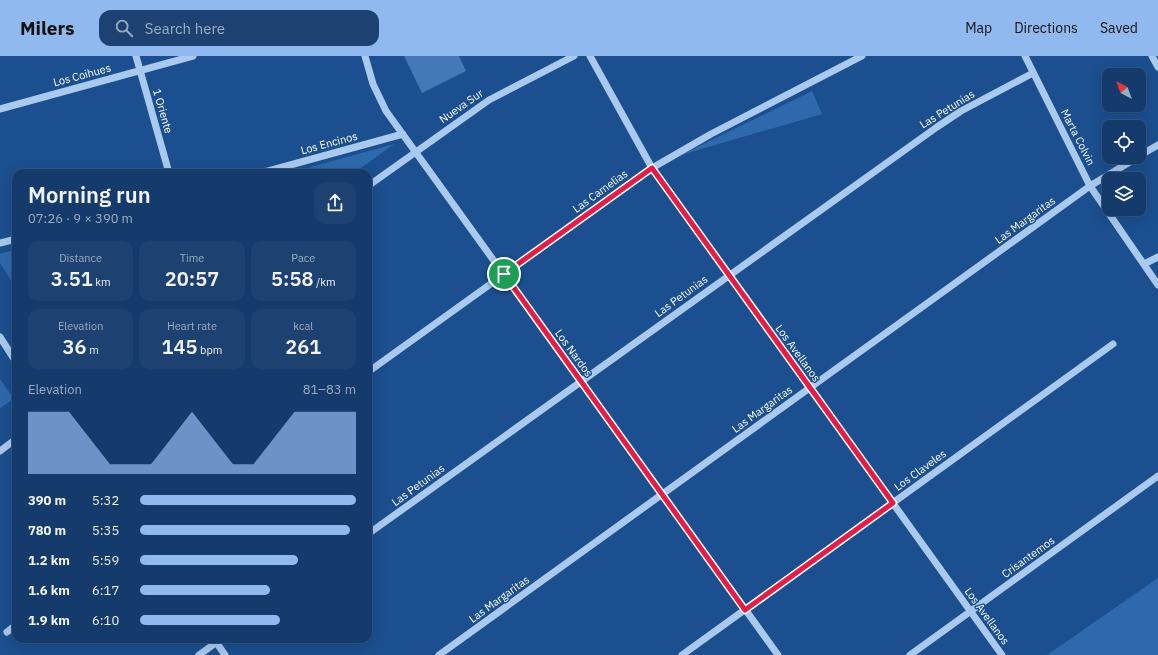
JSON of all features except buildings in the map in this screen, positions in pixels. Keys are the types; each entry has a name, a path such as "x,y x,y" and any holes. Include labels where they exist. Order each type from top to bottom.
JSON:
{"street":[{"name":"1 Oriente","path":"136,56 168,169"},
{"name":"Los Coihues","path":"0,109 193,56"},
{"name":"Los Nardos","path":"365,56 376,90 386,110 778,655"},
{"name":"Nueva Sur","path":"372,183 489,100 574,56"},
{"name":"Los Avellanos","path":"590,56 652,168 1002,655"},
{"name":"Las Camelias","path":"372,369 652,168 710,134 862,56"},
{"name":"Marta Colvin","path":"1025,56 1090,186 1158,285"},
{"path":"1152,56 1158,68"},
{"name":"Las Petunias","path":"372,531 949,119 1033,72"},
{"name":"Los Encinos","path":"276,169 403,134"},
{"name":"Las Margaritas","path":"1146,153 1158,145"},
{"name":"Las Margaritas","path":"440,655 1090,186 1127,164"},
{"path":"0,243 12,240"},
{"path":"1144,264 1158,257"},
{"path":"0,338 12,356"},
{"name":"Los Claveles","path":"682,655 1113,344"},
{"path":"0,451 12,442"},
{"name":"Crisantemos","path":"910,655 1158,476"},
{"path":"7,632 12,628"},
{"path":"199,655 213,643"},
{"path":"219,643 225,655"}],"shaded area":[{"path":"812,91 822,114 681,155"},
{"path":"394,144 360,169 303,169"},
{"path":"12,250 12,282 0,263 0,254"},
{"path":"0,379 12,396 12,400 0,408"},
{"path":"1158,578 1158,655 1047,655"}],"route":[{"path":"652,168 893,503 745,610 504,274 652,168"}]}
